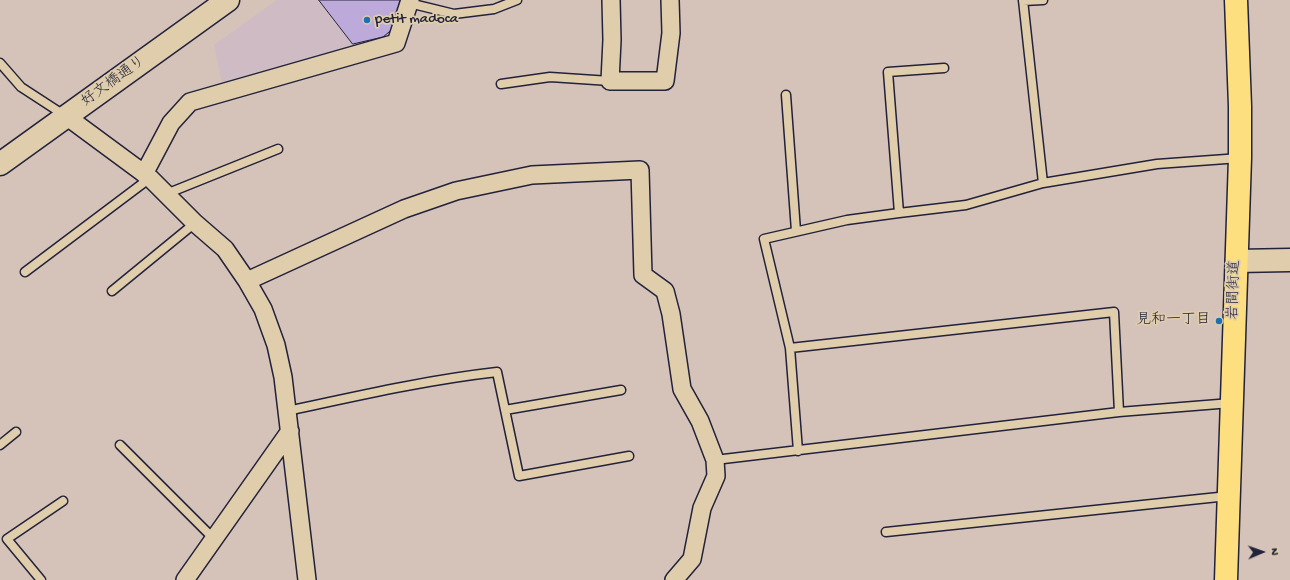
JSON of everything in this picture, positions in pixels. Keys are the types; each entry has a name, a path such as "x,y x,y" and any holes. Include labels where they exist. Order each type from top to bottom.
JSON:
{"main road":[{"name":"岩間街道","path":"1226,580 1240,158 1240,106 1236,0"}],"street":[{"name":"好文橋通り","path":"0,164 228,0"},
{"path":"611,0 612,40 610,81 665,81 671,33 670,0"},
{"path":"147,176 172,123 190,102 396,43 410,1"},
{"path":"66,116 147,176 195,223 225,249 247,281 263,309 276,345 283,377 307,580"},
{"path":"247,281 404,209 456,191 532,175 640,170 643,275 665,291 671,314 682,389 700,421 715,460 716,476 702,508 692,559 674,580"},
{"path":"1236,262 1290,260"},
{"path":"185,580 213,538 290,431"}],"lane":[{"path":"410,1 454,14 494,9 517,0"},
{"path":"1043,0 1023,0 1043,183"},
{"path":"0,63 21,87 66,116"},
{"path":"899,213 888,72 944,68"},
{"path":"501,84 550,76 610,81"},
{"path":"786,95 796,231"},
{"path":"166,194 278,149"},
{"path":"798,451 788,334 764,239 847,220 966,205 1043,183 1157,164 1240,158"},
{"path":"25,272 147,176"},
{"path":"112,291 195,223"},
{"path":"790,348 1114,312 1119,412"},
{"path":"287,411 374,392 464,376 496,372 519,476 629,456"},
{"path":"505,410 620,390"},
{"path":"715,460 1119,412 1231,403"},
{"path":"0,445 16,432"},
{"path":"120,445 213,538"},
{"path":"886,532 1229,496"},
{"path":"41,580 7,539 63,501"}],"shaded area":[{"path":"277,0 407,0 394,37 277,73 222,83 214,45"}],"building":[{"name":"petit madoca","path":"319,0 404,0 395,27 383,37 353,44"}],"place":[{"name":"petit madoca","path":"367,20"},
{"name":"見和一丁目","path":"1219,321"}]}
